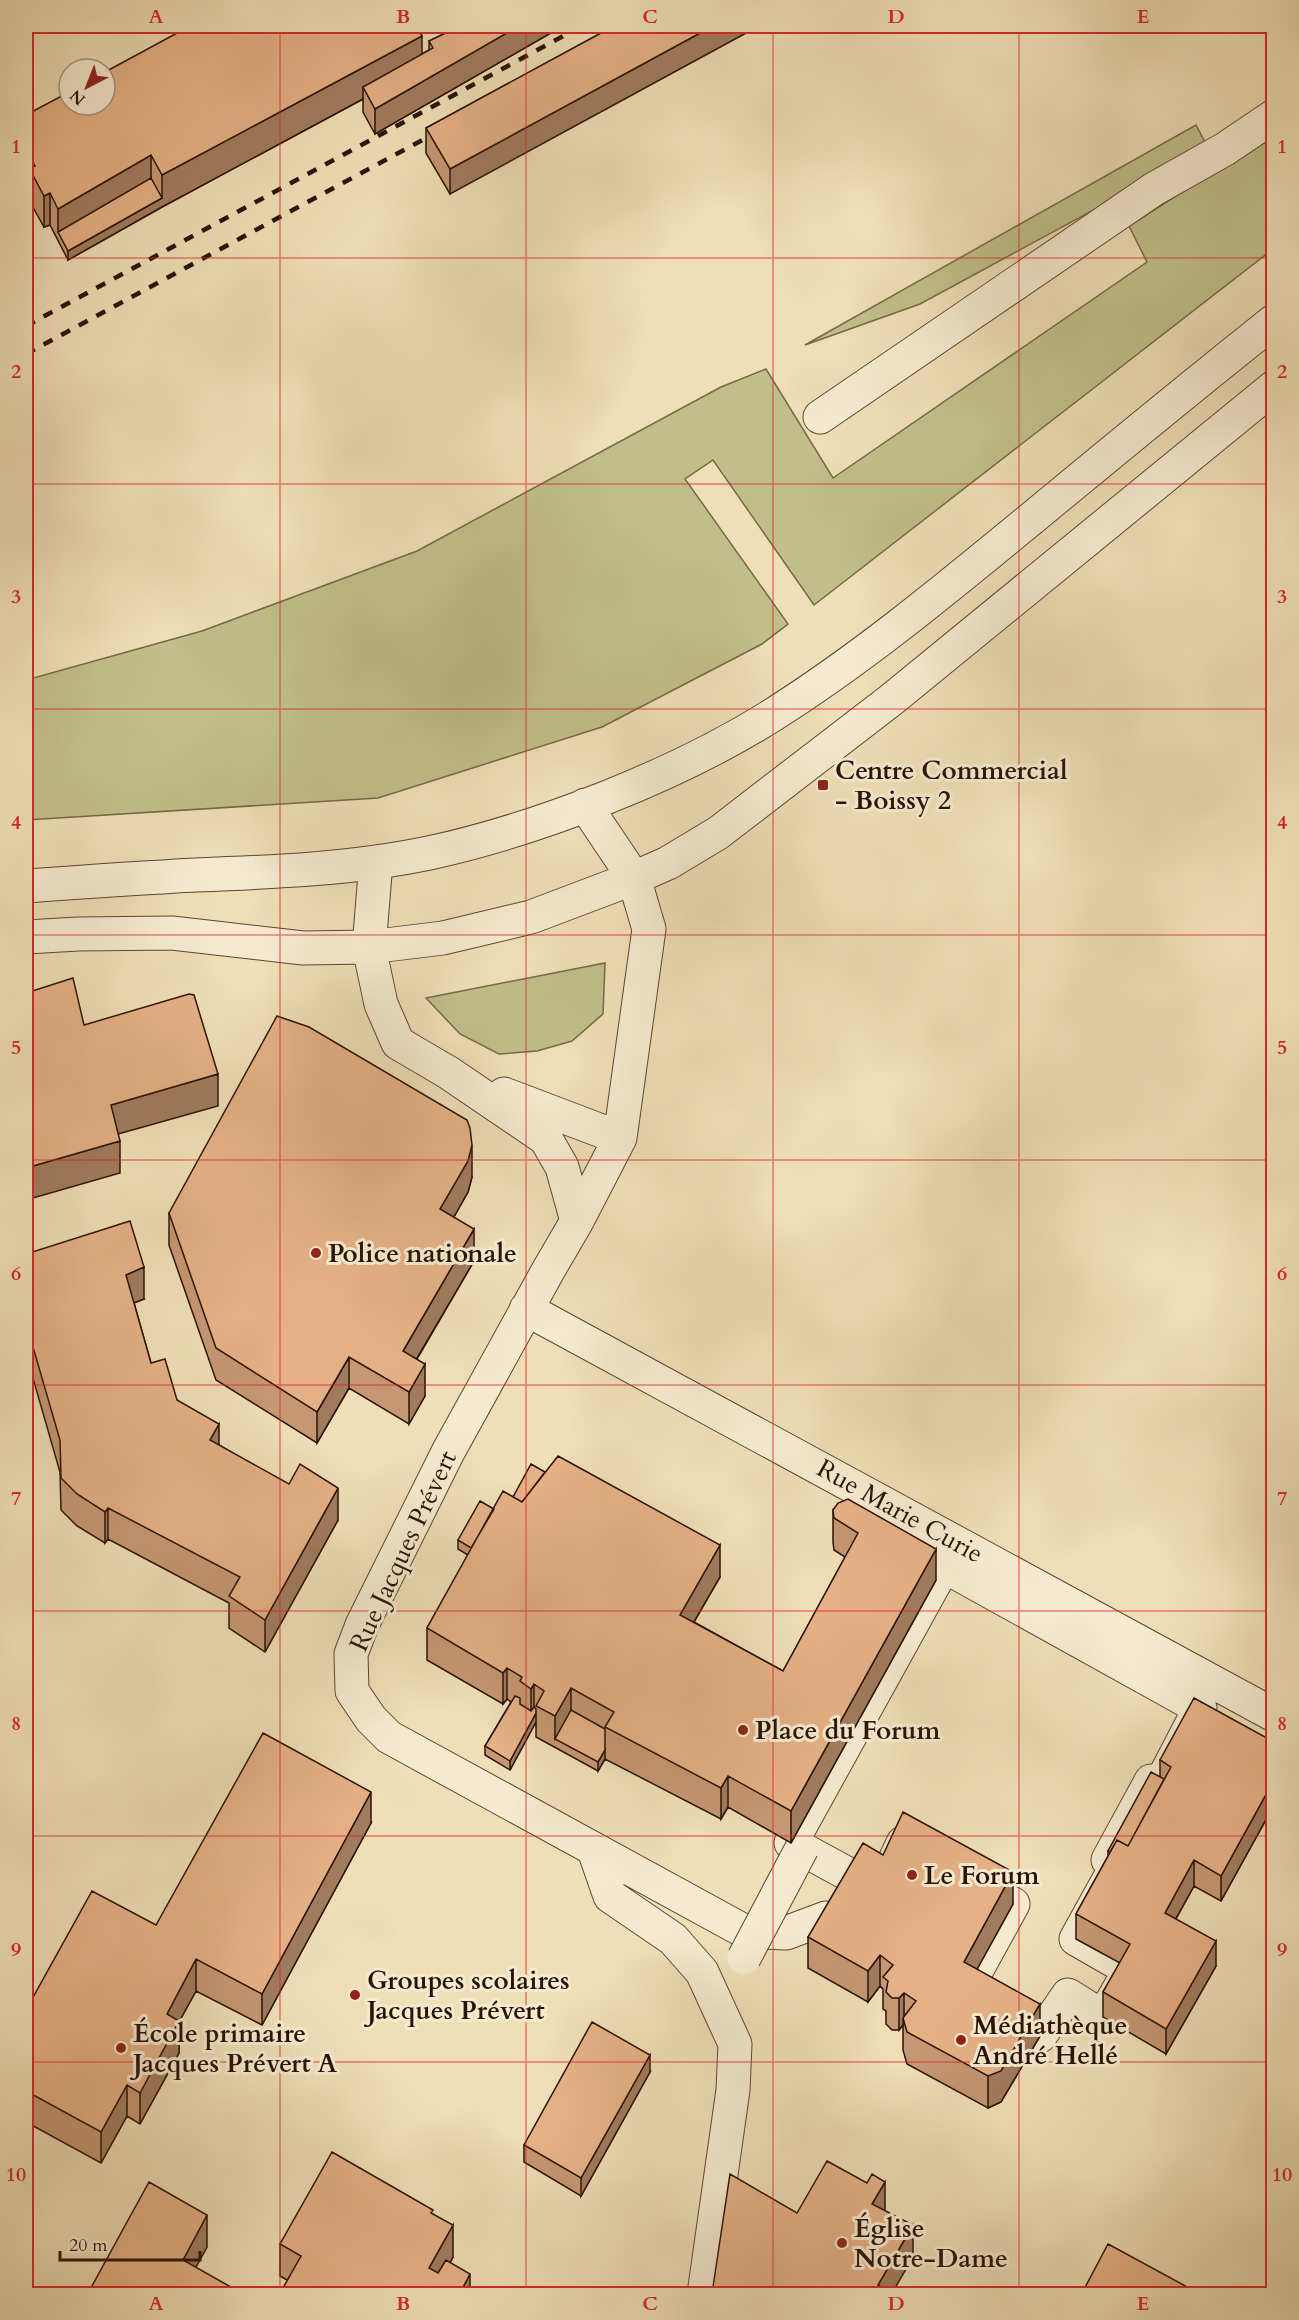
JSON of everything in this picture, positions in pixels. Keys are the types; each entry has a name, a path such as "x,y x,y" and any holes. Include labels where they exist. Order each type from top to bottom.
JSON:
{"street":[{"path":"820,417 1154,189 1225,149 1274,116"},
{"path":"26,886 270,872 376,862 431,852 488,837 585,805 632,786 705,752 769,717 895,630 1274,321"},
{"path":"26,937 172,933 303,948 369,947 443,938 531,917 634,878 668,863 718,833 891,700 1274,387"},
{"name":"Rue Jacques Prévert","path":"585,805 634,878 649,929 620,1138 578,1221 526,1309 448,1452 362,1625 351,1654 352,1691 371,1719 389,1737 744,1931 786,1933 826,1918"},
{"path":"376,862 369,947 381,1004 398,1043 449,1073 546,1139 562,1167 578,1221"},
{"path":"449,1073 620,1138"},
{"name":"Rue Marie Curie","path":"526,1309 969,1565 1274,1715"},
{"path":"744,1958 802,1848 969,1565 1200,1708 1160,1785 1151,1781 1113,1850 1108,1860 1117,1865 1076,1939 1130,1970 1103,2017 1068,1995 1040,2036 964,1993 1013,1904 903,1844 883,1886 863,1874 860,1880 802,1848"},
{"path":"594,1850 610,1896 673,1939 702,1972 735,2044 733,2090 704,2295"}],"shaded area":[{"path":"1196,125 1208,148 920,304 805,345"},
{"path":"1273,134 1273,249 814,605 713,460 685,479 788,624 762,644 602,727 378,798 26,820 26,680 202,631 417,551 721,387 766,369 833,478 1147,262 1129,226"},
{"path":"605,963 603,1014 572,1041 537,1051 499,1054 460,1034 426,998"}],"building":[{"path":"190,26 416,26 422,36 162,175 151,155 58,209 50,193 44,196 29,168 35,166 26,149 26,115 57,98 57,117 117,117 117,66"},
{"path":"460,26 519,26 375,109 363,87 433,48 429,41"},
{"path":"614,26 713,26 450,169 426,128"},
{"path":"151,178 162,198 68,251 58,232"},
{"path":"73,978 84,1025 189,994 194,995 218,1074 111,1105 120,1141 26,1168 26,993"},
{"name":"Police nationale","path":"277,1016 309,1027 467,1120 470,1128 472,1145 468,1161 440,1209 474,1229 403,1351 425,1364 409,1392 349,1357 317,1412 216,1348 169,1213"},
{"path":"130,1221 144,1267 126,1275 151,1363 165,1359 177,1400 219,1424 210,1440 289,1484 300,1464 338,1488 265,1620 229,1596 240,1577 108,1508 105,1512 77,1494 61,1478 60,1440 26,1323 26,1254"},
{"path":"558,1456 720,1545 680,1615 783,1671 858,1533 834,1518 833,1510 838,1503 848,1499 936,1549 791,1811 728,1776 721,1788 605,1727 614,1712 571,1688 555,1716 536,1706 544,1691 534,1684 531,1689 520,1681 522,1677 507,1668 503,1673 427,1628 503,1491 522,1502"},
{"path":"531,1464 545,1472 522,1502 513,1497"},
{"path":"480,1501 494,1509 471,1548 458,1540"},
{"path":"515,1696 520,1698 520,1704 531,1711 534,1707 536,1713 510,1761 485,1746"},
{"name":"Le Forum","path":"1194,1698 1274,1742 1274,1780 1221,1876 1194,1860 1165,1913 1216,1941 1166,2029 1103,1992 1130,1944 1076,1914 1117,1840 1128,1846 1171,1767 1160,1760"},
{"path":"571,1710 605,1729 605,1750 598,1762 555,1739"},
{"path":"263,1733 371,1792 262,1994 196,1959 167,2014 179,2021 140,2093 127,2085 101,2132 26,2091 26,2010 92,1891 156,1925"},
{"path":"1151,1772 1164,1779 1128,1846 1117,1840 1110,1852 1108,1851"},
{"path":"903,1812 1013,1872 964,1962 1040,2004 1001,2071 988,2076 907,2032 903,2018 916,2001 904,1993 899,1998 892,1998 886,1992 888,1981 883,1977 893,1965 880,1955 868,1971 808,1937 863,1843 883,1855"},
{"path":"592,2022 650,2055 581,2178 524,2145"},
{"path":"332,2152 433,2210 431,2213 453,2225 429,2268 438,2273 446,2260 470,2274 459,2295 279,2295 301,2256 280,2244"},
{"name":"Église Notre-Dame","path":"827,2161 867,2183 872,2174 885,2182 872,2204 913,2225 878,2285 890,2292 889,2295 713,2295 730,2174 797,2213"},
{"path":"149,2182 207,2215 183,2260 245,2295 87,2295"},
{"path":"1108,2244 1202,2295 1081,2295"}],"railway":[{"path":"26,326 582,26"},
{"path":"26,354 441,130"}],"place":[{"name":"Centre Commercial - Boissy 2","path":"823,785"},
{"name":"Police nationale","path":"316,1253"},
{"name":"Place du Forum","path":"743,1730"},
{"name":"Le Forum","path":"912,1875"},
{"name":"Groupes scolaires Jacques Prévert","path":"355,1995"},
{"name":"Médiathèque André Hellé","path":"961,2040"},
{"name":"École primaire Jacques Prévert A","path":"121,2048"},
{"name":"Église Notre-Dame","path":"842,2243"}]}
